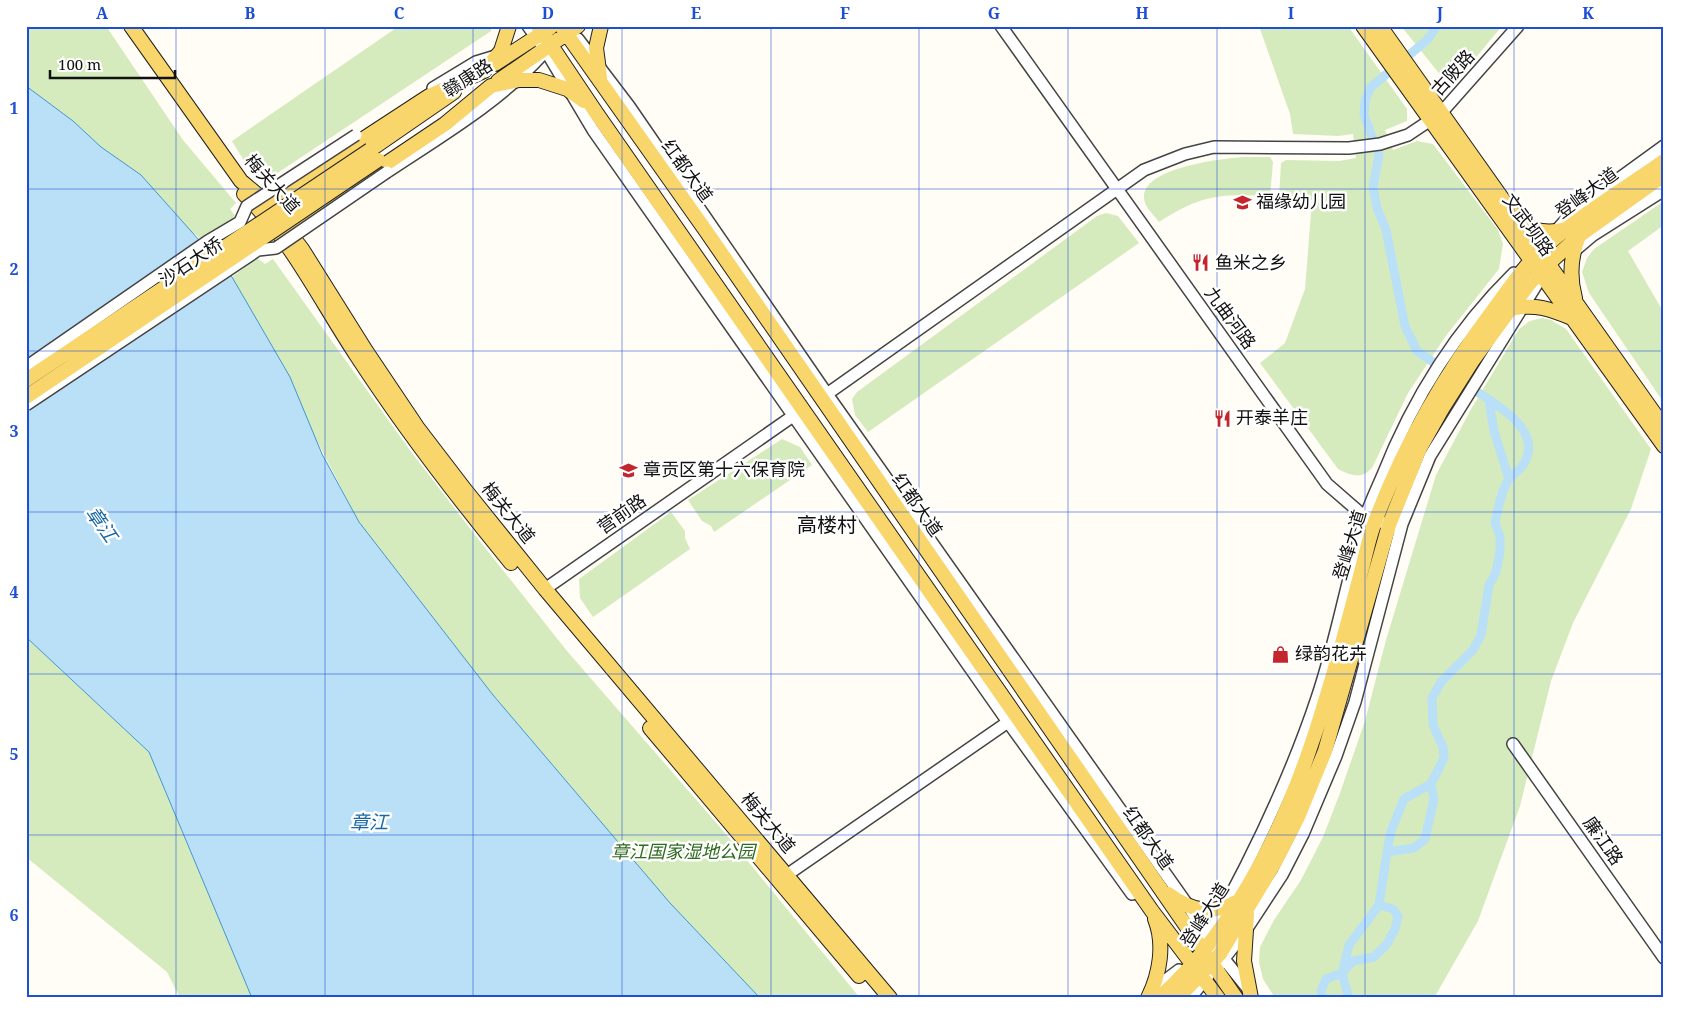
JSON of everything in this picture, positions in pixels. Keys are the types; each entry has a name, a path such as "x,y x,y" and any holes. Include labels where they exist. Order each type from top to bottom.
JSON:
{"main road":[{"name":"梅关大道","path":"121,26 164,90 243,194 262,205"},
{"name":"梅关大道","path":"131,26 241,181 283,233 357,356 458,498 783,878 890,998"},
{"path":"262,205 429,96 484,71 499,54 509,26"},
{"path":"601,26 596,48 596,63 602,83 611,98"},
{"name":"文武坝路","path":"1363,26 1380,35 1422,98 1514,217 1540,263 1664,446"},
{"name":"赣康路","path":"374,155 491,86 548,48 569,29"},
{"name":"红都大道","path":"569,29 611,98 706,231 1160,888 1218,961 1236,998"},
{"path":"539,31 548,48 597,114 1152,911 1195,972 1218,998"},
{"name":"赣康路","path":"374,155 539,31"},
{"path":"283,233 446,124 491,86 519,80 549,82 571,91 597,114"},
{"name":"文武坝路","path":"1436,117 1511,234 1540,263"},
{"name":"沙石大桥","path":"26,380 374,155"},
{"name":"沙石大桥","path":"26,396 374,155"},
{"name":"登峰大道","path":"1178,998 1195,972 1206,945 1236,906 1274,864 1290,832 1325,750 1420,448 1435,407 1462,352 1506,292 1577,229 1664,162"},
{"name":"登峰大道","path":"1577,229 1664,175"},
{"path":"241,181 267,189 293,184"},
{"path":"302,250 299,241 299,231 302,222 308,215"},
{"path":"1514,217 1532,229 1556,232 1577,229 1571,278 1575,313 1542,307 1517,308"},
{"name":"梅关大道","path":"283,233 302,250 417,427 544,589 783,878 878,998"},
{"path":"1506,292 1516,272 1516,250 1511,234"},
{"name":"登峰大道","path":"1462,352 1517,308 1540,263"},
{"name":"文武坝路","path":"1575,313 1664,427"},
{"name":"登峰大道","path":"1150,996 1218,961 1236,906 1286,813 1310,747 1326,699 1370,519 1408,444 1435,407"},
{"path":"1160,888 1189,907 1203,911 1236,906 1244,933 1244,961 1251,995"},
{"path":"1150,996 1159,962 1159,928 1152,911"}],"street":[{"name":"九曲河路","path":"1001,26 1327,484 1370,519 1395,526"},
{"name":"古陂路","path":"827,394 1144,170 1185,154 1214,147 1321,149 1372,145 1408,135 1436,117 1518,26"},
{"path":"569,29 629,106 827,394 1189,907 1206,945"},
{"path":"26,367 208,241 240,222 247,206 356,135 476,62 499,54 539,31"},
{"path":"26,405 258,250 276,248 499,97 519,80 548,48 593,130 1008,722 1159,928 1195,972 1209,998"},
{"path":"1540,263 1556,232 1573,212 1664,146"},
{"path":"1435,407 1462,352 1496,291 1516,272 1573,252 1593,235 1664,190"},
{"path":"1435,407 1487,362 1517,308"},
{"name":"营前路","path":"544,589 793,416"},
{"path":"1251,995 1218,961 1244,933 1282,875 1303,834 1336,756 1354,702 1395,526"},
{"path":"783,878 1008,722"},
{"name":"廉江路","path":"1513,744 1664,958"},
{"path":"1190,998 1195,972"}],"green space":[{"path":"26,26 106,26 183,140 236,203 230,209 236,217 203,241 188,228 141,175 101,147 73,121 26,86"},
{"path":"399,26 492,26 491,31 276,174 249,169 232,141"},
{"path":"1259,26 1348,26 1407,109 1407,121 1385,130 1393,150 1417,141 1433,144 1498,230 1503,244 1499,269 1445,337 1408,393 1372,468 1360,475 1338,469 1260,363 1285,343 1305,289 1312,200 1279,198 1281,163 1286,160 1339,161 1356,158 1353,134 1338,136 1293,134 1290,114"},
{"path":"1401,26 1502,26 1468,67 1446,82"},
{"path":"1245,157 1270,157 1273,162 1270,196 1237,195 1212,198 1188,206 1159,222 1145,203 1145,191 1153,181 1166,173 1201,163"},
{"path":"1664,201 1664,225 1628,251 1664,313 1664,403 1589,293 1582,272 1587,258 1594,249"},
{"path":"1106,213 1118,216 1139,243 868,432 855,415 852,399 857,392 1097,216"},
{"name":"章江国家湿地公园","path":"257,258 265,264 273,259 409,449 567,651 719,826 860,998 760,998 670,903 493,695 359,522 232,277"},
{"path":"1542,318 1551,320 1566,329 1651,449 1631,509 1573,623 1551,681 1520,806 1478,921 1434,998 1275,998 1263,979 1259,962 1260,947 1274,920 1301,880 1323,837 1340,793 1365,721 1386,640 1436,475 1470,411 1519,329 1530,321"},
{"path":"782,439 800,447 812,465 714,532 711,526 702,521 688,500"},
{"path":"671,512 685,531 685,538 690,549 593,617 580,598 579,579"},
{"path":"26,637 149,752 252,998 180,998 167,972 26,857"}],"water":[{"name":"章江","path":"26,86 73,121 101,147 141,175 232,277 290,377 322,454 359,522 493,695 670,903 760,998 252,998 149,752 26,637"}],"waterway":[{"path":"1437,26 1427,40 1370,88 1365,101 1364,115 1379,155 1373,187 1377,208 1386,230 1405,326 1417,351 1443,369"},
{"path":"1322,998 1321,991 1326,979 1342,973 1353,961 1374,957 1387,944 1395,929 1398,916 1393,909 1379,905 1387,852 1414,848 1425,839 1434,799 1431,784 1444,758 1443,747 1433,725 1432,698 1441,682 1473,650 1481,635 1489,585 1496,572 1500,552 1500,536 1495,523 1500,500 1506,483 1522,467 1528,452 1527,440 1522,428 1513,418 1468,386"},
{"path":"1489,401 1494,431 1509,479"},
{"path":"1387,852 1391,831 1404,799 1431,784"},
{"path":"1349,998 1342,973 1349,945 1379,905"}],"place":[{"name":"福缘幼儿园","path":"1242,202"},
{"name":"鱼米之乡","path":"1201,263"},
{"name":"开泰羊庄","path":"1222,418"},
{"name":"章贡区第十六保育院","path":"629,470"},
{"name":"绿韵花卉","path":"1281,654"}],"district":[{"name":"高楼村","path":"827,525"}]}
